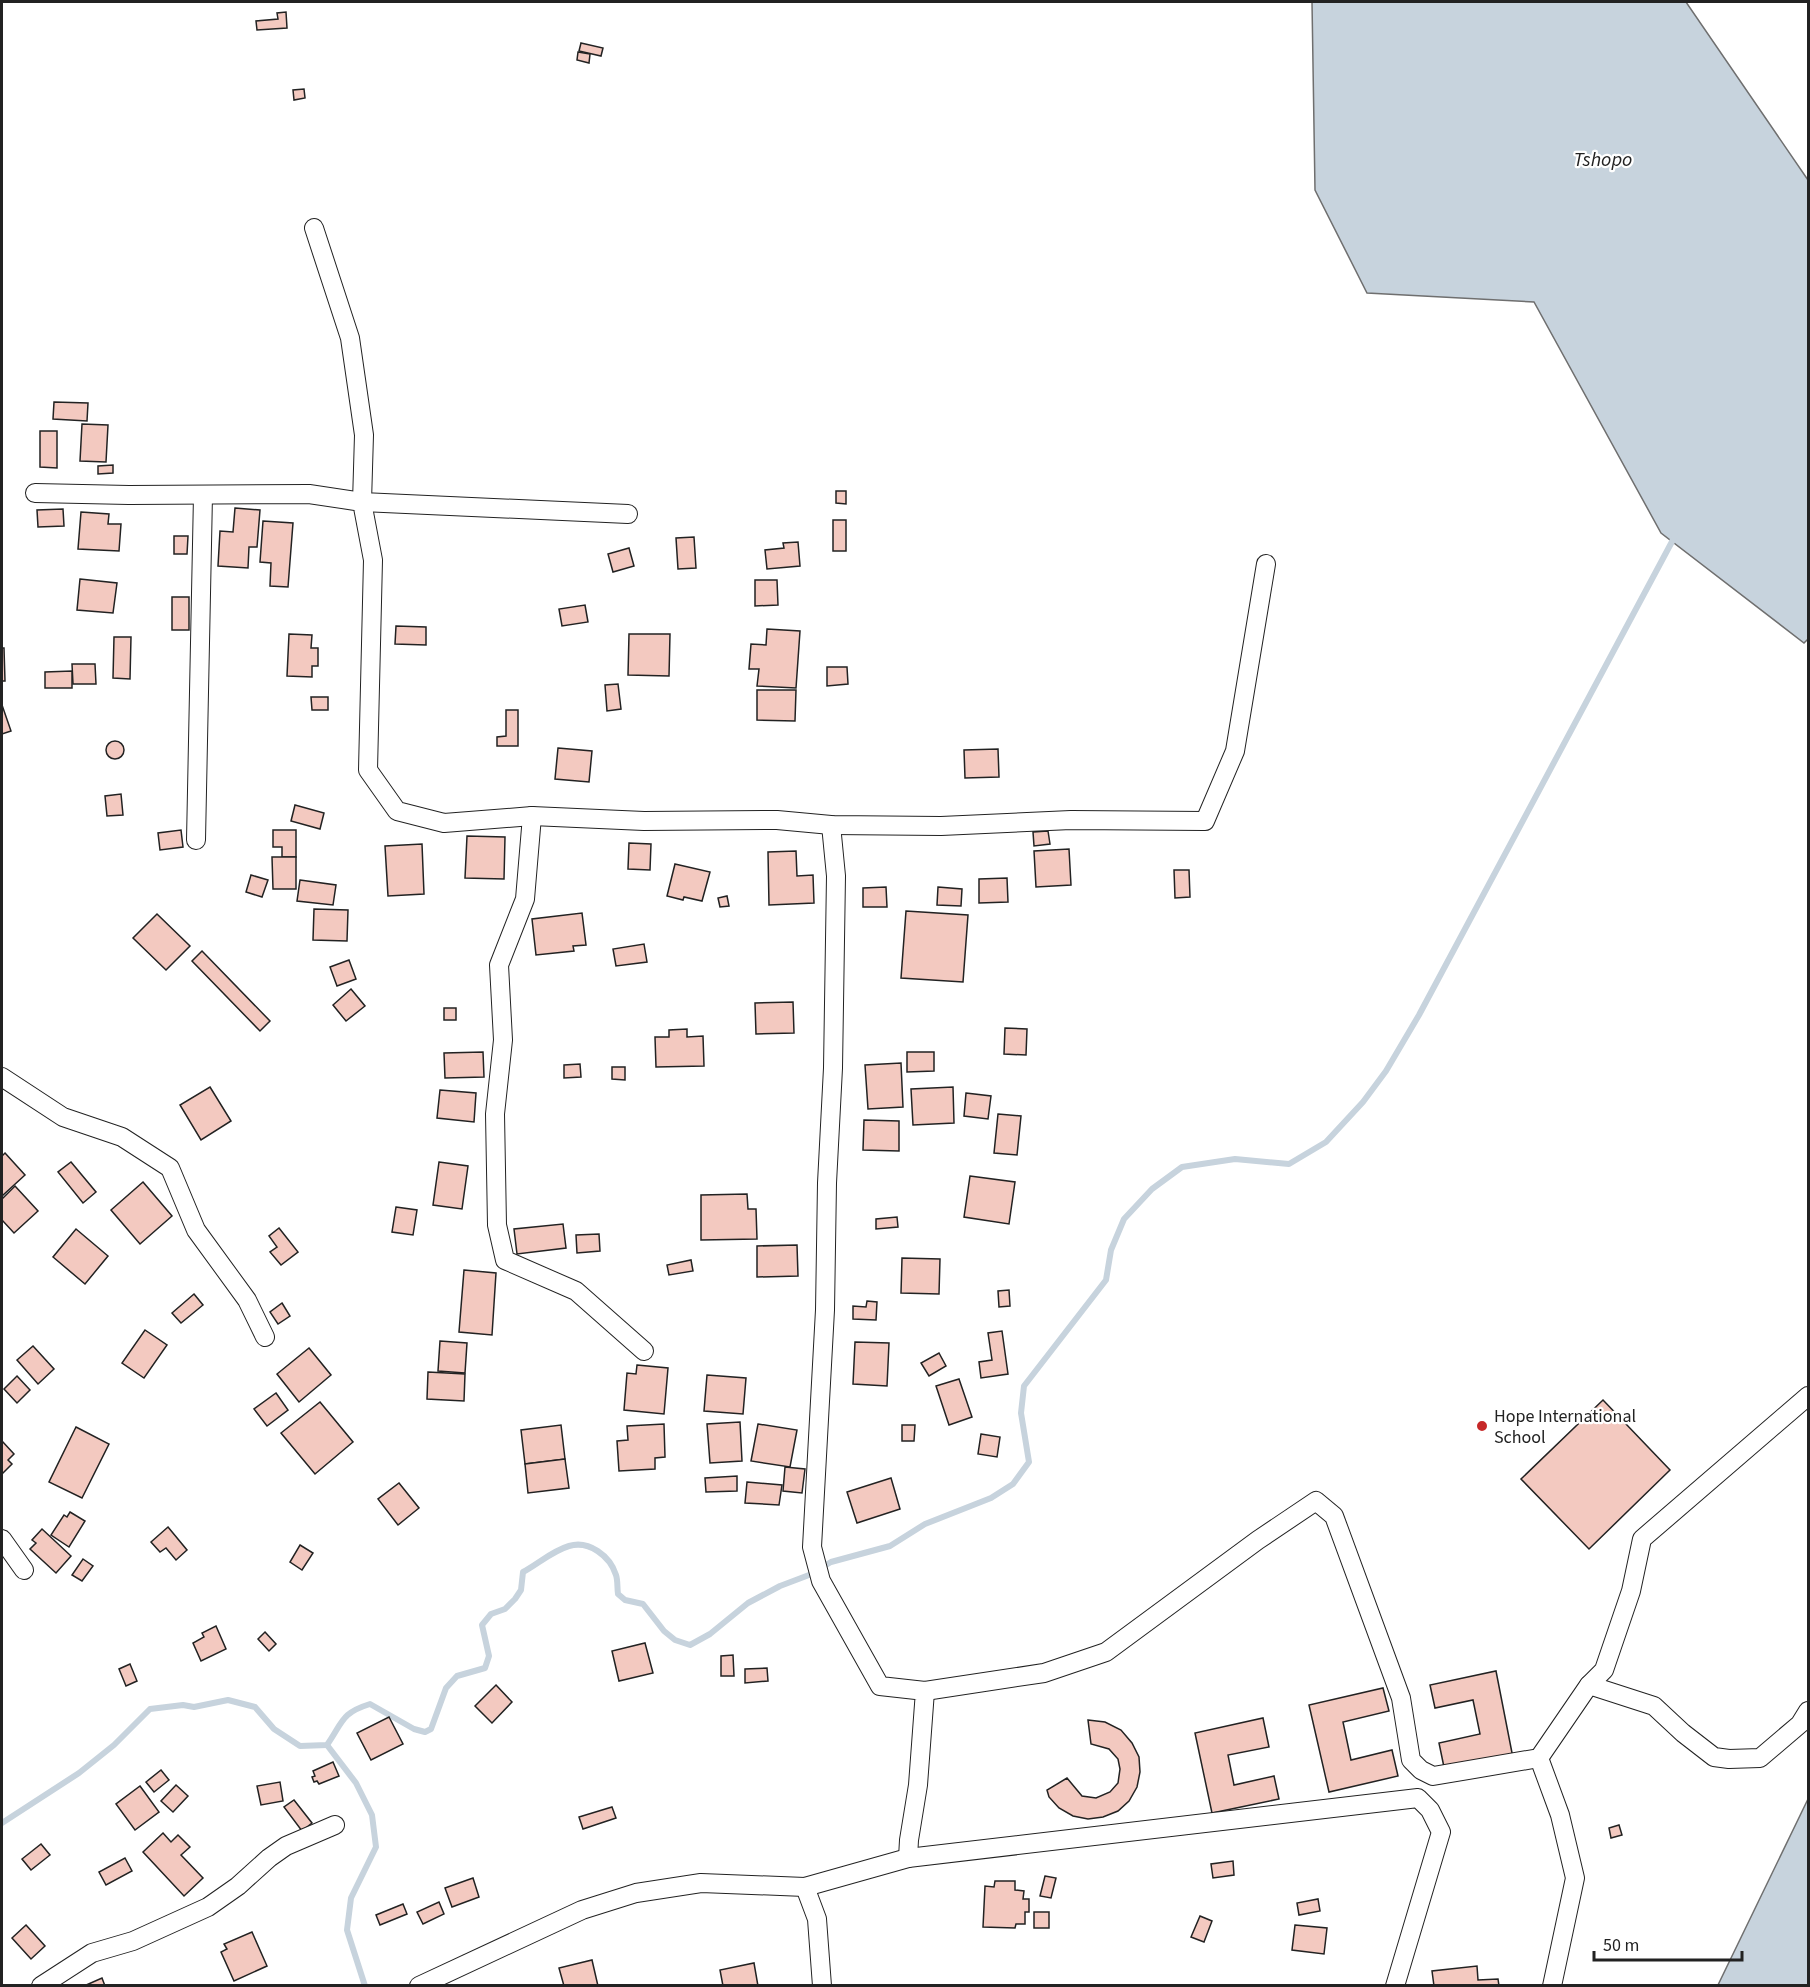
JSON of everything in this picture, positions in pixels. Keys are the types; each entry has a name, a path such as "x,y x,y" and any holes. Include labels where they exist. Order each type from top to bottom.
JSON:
{"street":[{"path":"314,228 350,338 364,435 362,502 373,560 368,770 397,811 444,823 532,816 644,821 777,820 831,825 941,826 1071,820 1205,821 1235,751 1266,564"},
{"path":"35,493 309,494 362,502 628,514"},
{"path":"196,840 203,495"},
{"path":"532,816 525,898 499,965 503,1040 495,1114 496,1225 505,1260 576,1291 644,1352"},
{"path":"831,825 836,876 833,1068 827,1183 825,1310 812,1547 816,1555 821,1581 880,1686 925,1691 1044,1672 1106,1652 1258,1540 1316,1501 1334,1516 1401,1698 1411,1760 1421,1770 1433,1776 1539,1758 1589,1685 1604,1670 1631,1591 1642,1539 1809,1396"},
{"path":"2,1077 63,1118 122,1137 170,1168 196,1230 247,1300 265,1337"},
{"path":"2,1539 24,1570"},
{"path":"1589,1685 1654,1706 1713,1757 1729,1759 1760,1758 1800,1724 1809,1711"},
{"path":"908,1858 918,1785 925,1691"},
{"path":"1539,1758 1560,1815 1575,1878 1552,1986"},
{"path":"419,1986 582,1910 636,1893 702,1883 805,1887 908,1858 1418,1798 1430,1810 1441,1832 1395,1986"},
{"path":"41,1986 92,1953 133,1941 208,1906 238,1886 269,1857 286,1846 335,1825"},
{"path":"805,1887 817,1919 822,1986"}],"water":[{"name":"Tshopo","path":"1312,2 1686,2 1808,180 1808,639 1804,643 1661,533 1534,302 1367,293 1315,190"},
{"path":"1808,1799 1808,1985 1718,1985"}],"building":[{"path":"286,12 287,28 257,30 256,21 278,19 277,13"},
{"path":"581,43 603,48 601,56 579,51"},
{"path":"578,52 590,54 589,63 577,60"},
{"path":"304,89 305,98 294,100 293,90"},
{"path":"54,402 88,403 87,421 53,419"},
{"path":"82,424 108,425 106,462 80,461"},
{"path":"40,431 57,431 57,468 40,467"},
{"path":"113,465 113,473 98,474 98,466"},
{"path":"836,491 846,491 846,504 836,503"},
{"path":"235,508 260,510 257,547 249,547 248,568 218,566 220,531 233,532"},
{"path":"63,509 64,526 38,527 37,510"},
{"path":"81,512 109,514 108,524 121,524 119,551 78,549"},
{"path":"833,520 846,520 846,551 833,551"},
{"path":"263,521 293,523 288,587 270,586 271,563 260,562"},
{"path":"174,536 188,536 187,554 174,554"},
{"path":"694,537 696,568 678,569 676,538"},
{"path":"798,542 800,566 767,569 765,550 784,548 783,543"},
{"path":"629,548 634,566 613,572 608,554"},
{"path":"80,579 117,583 113,613 77,610"},
{"path":"755,580 777,580 778,605 755,606"},
{"path":"172,597 189,597 189,630 172,630"},
{"path":"585,605 588,622 562,626 559,609"},
{"path":"396,626 426,627 426,645 395,644"},
{"path":"767,629 800,631 796,688 757,686 759,669 749,669 751,644 766,645"},
{"path":"289,634 312,635 311,648 318,648 318,666 312,666 312,677 287,676"},
{"path":"629,634 670,634 669,676 628,675"},
{"path":"114,637 131,637 130,679 113,678"},
{"path":"2,648 4,648 5,681 2,681"},
{"path":"72,664 95,664 96,684 73,684"},
{"path":"827,667 847,667 848,684 827,686"},
{"path":"72,671 72,688 45,688 45,672"},
{"path":"618,684 621,709 607,711 605,685"},
{"path":"757,690 796,690 795,721 757,720"},
{"path":"311,697 328,697 328,710 312,710"},
{"path":"2,705 11,731 2,734"},
{"path":"506,710 518,710 518,746 497,746 497,737 506,736"},
{"path":"115,741 121,744 124,750 121,756 115,759 109,756 106,750 109,744"},
{"path":"558,748 592,751 589,782 555,779"},
{"path":"998,749 999,777 965,778 964,750"},
{"path":"121,794 123,815 107,816 105,796"},
{"path":"295,805 324,813 320,829 291,821"},
{"path":"181,830 183,847 160,850 158,833"},
{"path":"273,830 296,830 296,857 282,857 282,847 273,847"},
{"path":"1048,831 1050,844 1034,846 1033,832"},
{"path":"467,836 505,837 504,879 465,878"},
{"path":"629,843 651,844 650,870 628,869"},
{"path":"422,844 424,894 388,896 385,846"},
{"path":"1069,849 1071,885 1036,887 1034,851"},
{"path":"796,851 797,876 813,875 814,903 769,905 768,852"},
{"path":"272,857 296,857 296,889 273,889"},
{"path":"675,864 710,872 702,901 667,896"},
{"path":"1174,870 1189,870 1190,897 1175,898"},
{"path":"251,875 268,880 262,897 246,892"},
{"path":"1007,878 1008,902 979,903 979,879"},
{"path":"300,880 336,885 333,905 297,901"},
{"path":"886,887 887,907 863,907 863,888"},
{"path":"938,887 962,889 961,906 937,905"},
{"path":"727,896 729,906 720,907 718,898"},
{"path":"314,909 348,910 347,941 313,940"},
{"path":"906,911 968,915 963,982 901,978"},
{"path":"582,913 586,945 573,946 574,951 536,955 532,919"},
{"path":"157,914 190,946 166,970 133,938"},
{"path":"644,944 647,962 616,966 613,949"},
{"path":"202,951 270,1021 260,1031 192,961"},
{"path":"349,960 356,979 337,986 330,967"},
{"path":"351,989 365,1006 346,1021 333,1005"},
{"path":"793,1002 794,1033 756,1034 755,1003"},
{"path":"444,1008 456,1008 456,1020 444,1020"},
{"path":"1005,1028 1027,1029 1026,1055 1004,1054"},
{"path":"687,1029 687,1037 703,1036 704,1066 656,1067 655,1037 669,1037 669,1030"},
{"path":"483,1052 484,1077 445,1078 444,1053"},
{"path":"907,1052 934,1052 934,1071 907,1072"},
{"path":"901,1063 903,1107 868,1109 865,1065"},
{"path":"580,1064 581,1077 564,1078 564,1065"},
{"path":"612,1067 625,1067 625,1080 612,1079"},
{"path":"210,1087 231,1121 201,1140 180,1105"},
{"path":"953,1087 954,1123 913,1125 911,1089"},
{"path":"440,1090 476,1093 474,1122 437,1118"},
{"path":"966,1093 991,1096 988,1119 964,1116"},
{"path":"998,1114 1021,1116 1017,1155 994,1153"},
{"path":"864,1120 899,1121 899,1151 863,1150"},
{"path":"5,1153 25,1175 2,1196 2,1156"},
{"path":"71,1162 96,1192 83,1203 58,1172"},
{"path":"439,1162 468,1166 462,1209 433,1205"},
{"path":"970,1176 1015,1182 1009,1224 964,1217"},
{"path":"143,1182 172,1216 140,1244 111,1210"},
{"path":"15,1186 38,1211 14,1233 2,1220 2,1199"},
{"path":"747,1194 748,1209 756,1209 757,1239 701,1240 701,1195"},
{"path":"396,1207 417,1210 413,1235 392,1232"},
{"path":"897,1217 898,1227 876,1229 876,1219"},
{"path":"563,1224 566,1248 517,1254 514,1229"},
{"path":"279,1228 298,1252 281,1265 270,1252 277,1247 269,1236"},
{"path":"76,1229 108,1256 85,1284 53,1257"},
{"path":"599,1234 600,1251 577,1253 576,1235"},
{"path":"797,1245 798,1276 757,1277 757,1246"},
{"path":"902,1258 940,1259 939,1294 901,1293"},
{"path":"691,1260 693,1271 669,1275 667,1265"},
{"path":"464,1270 496,1273 492,1335 459,1332"},
{"path":"1009,1290 1010,1306 999,1307 998,1291"},
{"path":"194,1294 203,1305 181,1323 172,1313"},
{"path":"867,1301 877,1302 876,1320 853,1319 853,1306 866,1307"},
{"path":"282,1303 290,1316 278,1324 270,1312"},
{"path":"145,1330 167,1345 144,1378 122,1363"},
{"path":"1002,1331 1008,1374 981,1378 979,1362 992,1360 988,1333"},
{"path":"440,1341 467,1343 465,1373 438,1371"},
{"path":"855,1342 889,1343 887,1386 853,1384"},
{"path":"33,1346 54,1369 38,1384 17,1360"},
{"path":"309,1348 331,1375 299,1402 277,1374"},
{"path":"939,1353 946,1366 929,1376 921,1363"},
{"path":"637,1365 668,1368 664,1414 624,1410 627,1373 636,1374"},
{"path":"428,1372 465,1374 464,1401 427,1399"},
{"path":"707,1375 746,1378 743,1414 704,1411"},
{"path":"17,1376 30,1390 17,1403 4,1389"},
{"path":"959,1379 972,1417 949,1425 936,1386"},
{"path":"276,1393 288,1410 267,1426 254,1409"},
{"path":"1603,1400 1670,1470 1589,1549 1521,1479"},
{"path":"320,1402 353,1442 315,1474 281,1433"},
{"path":"740,1422 742,1461 710,1463 707,1424"},
{"path":"664,1424 665,1457 655,1458 655,1469 619,1471 617,1441 628,1440 627,1426"},
{"path":"758,1424 797,1430 790,1467 751,1461"},
{"path":"561,1425 565,1459 525,1464 521,1430"},
{"path":"902,1425 915,1425 914,1441 902,1441"},
{"path":"76,1427 109,1444 82,1498 49,1482"},
{"path":"981,1434 1000,1437 997,1457 978,1454"},
{"path":"2,1441 14,1454 8,1460 12,1464 2,1474"},
{"path":"565,1459 569,1488 528,1493 525,1464"},
{"path":"785,1467 805,1469 802,1493 783,1491"},
{"path":"737,1476 737,1491 706,1492 705,1478"},
{"path":"891,1478 900,1509 857,1523 847,1492"},
{"path":"747,1482 782,1485 779,1505 745,1503"},
{"path":"399,1483 419,1508 398,1525 378,1499"},
{"path":"70,1512 85,1521 69,1547 51,1535 64,1515 67,1517"},
{"path":"168,1527 187,1550 176,1560 166,1548 160,1552 151,1542"},
{"path":"42,1529 71,1556 56,1573 30,1549 36,1543 32,1540"},
{"path":"300,1545 313,1553 302,1570 290,1562"},
{"path":"83,1559 93,1566 82,1581 72,1575"},
{"path":"216,1626 226,1649 201,1661 193,1643 204,1637 202,1633"},
{"path":"265,1632 276,1644 269,1651 258,1639"},
{"path":"645,1643 653,1673 619,1681 612,1651"},
{"path":"733,1655 734,1676 721,1676 721,1656"},
{"path":"130,1664 137,1681 126,1686 119,1669"},
{"path":"767,1668 768,1681 745,1683 745,1669"},
{"path":"1496,1671 1513,1758 1445,1772 1439,1743 1480,1734 1473,1700 1435,1708 1430,1685"},
{"path":"496,1685 512,1702 492,1723 475,1706"},
{"path":"1383,1688 1389,1711 1343,1722 1351,1760 1392,1750 1398,1776 1329,1792 1309,1705"},
{"path":"389,1717 403,1744 371,1760 357,1733"},
{"path":"1263,1718 1269,1747 1228,1755 1234,1785 1274,1776 1279,1799 1212,1813 1195,1733"},
{"path":"1088,1720 1105,1722 1121,1730 1132,1743 1139,1757 1140,1772 1137,1787 1129,1801 1118,1811 1103,1817 1088,1819 1073,1816 1059,1808 1049,1797 1047,1790 1067,1778 1082,1796 1096,1798 1110,1792 1118,1783 1120,1769 1118,1759 1109,1749 1091,1744"},
{"path":"333,1762 339,1776 319,1784 317,1781 314,1782 313,1771"},
{"path":"161,1770 169,1780 154,1792 146,1782"},
{"path":"280,1782 283,1801 261,1805 257,1786"},
{"path":"176,1785 188,1796 173,1812 161,1801"},
{"path":"140,1786 159,1812 135,1830 116,1804"},
{"path":"294,1800 312,1823 302,1831 284,1807"},
{"path":"612,1807 616,1818 583,1829 579,1817"},
{"path":"1619,1825 1622,1835 1611,1838 1609,1828"},
{"path":"163,1833 171,1842 178,1835 190,1847 181,1855 203,1878 184,1896 143,1852"},
{"path":"41,1844 50,1855 31,1870 22,1859"},
{"path":"125,1858 132,1871 106,1885 99,1872"},
{"path":"1233,1861 1234,1875 1213,1878 1211,1864"},
{"path":"1045,1876 1056,1878 1051,1898 1040,1896"},
{"path":"473,1878 479,1897 452,1907 445,1888"},
{"path":"995,1881 1015,1881 1015,1890 1024,1891 1023,1899 1029,1899 1029,1912 1025,1912 1025,1924 1016,1924 1015,1928 983,1927 985,1886 994,1887"},
{"path":"1318,1899 1320,1911 1299,1915 1297,1903"},
{"path":"439,1902 444,1914 423,1924 417,1912"},
{"path":"403,1904 407,1914 380,1925 376,1915"},
{"path":"1034,1912 1049,1912 1049,1928 1034,1928"},
{"path":"1200,1916 1212,1921 1204,1942 1191,1937"},
{"path":"26,1925 45,1946 31,1959 12,1938"},
{"path":"1295,1925 1327,1928 1324,1954 1292,1950"},
{"path":"252,1932 267,1966 234,1981 221,1952 227,1949 224,1944"},
{"path":"592,1960 598,1986 564,1986 559,1968"},
{"path":"754,1963 758,1986 723,1986 720,1970"},
{"path":"1477,1966 1478,1980 1498,1979 1499,1986 1434,1986 1432,1971"},
{"path":"102,1978 105,1986 84,1986"}],"waterway":[{"path":"2,1823 79,1773 114,1745 150,1709 183,1705 194,1707 228,1700 255,1707 274,1729 300,1746 327,1745 348,1715 370,1704 414,1729 425,1732 431,1729 446,1688 457,1676 485,1668 489,1656 482,1625 491,1614 505,1609 515,1599 521,1590 523,1572 563,1548 584,1545 598,1551 613,1568 618,1594 625,1600 643,1604 664,1631 675,1640 690,1645 710,1634 748,1603 780,1586 809,1575 831,1562 890,1546 925,1524 991,1498 1013,1484 1029,1462 1021,1413 1024,1386 1106,1280 1111,1250 1124,1219 1152,1189 1182,1167 1235,1159 1289,1164 1326,1142 1363,1102 1386,1071 1419,1015 1675,536"},
{"path":"327,1745 356,1783 372,1815 376,1847 351,1898 347,1930 365,1986"}],"place":[{"name":"Hope International School","path":"1482,1426"}]}
